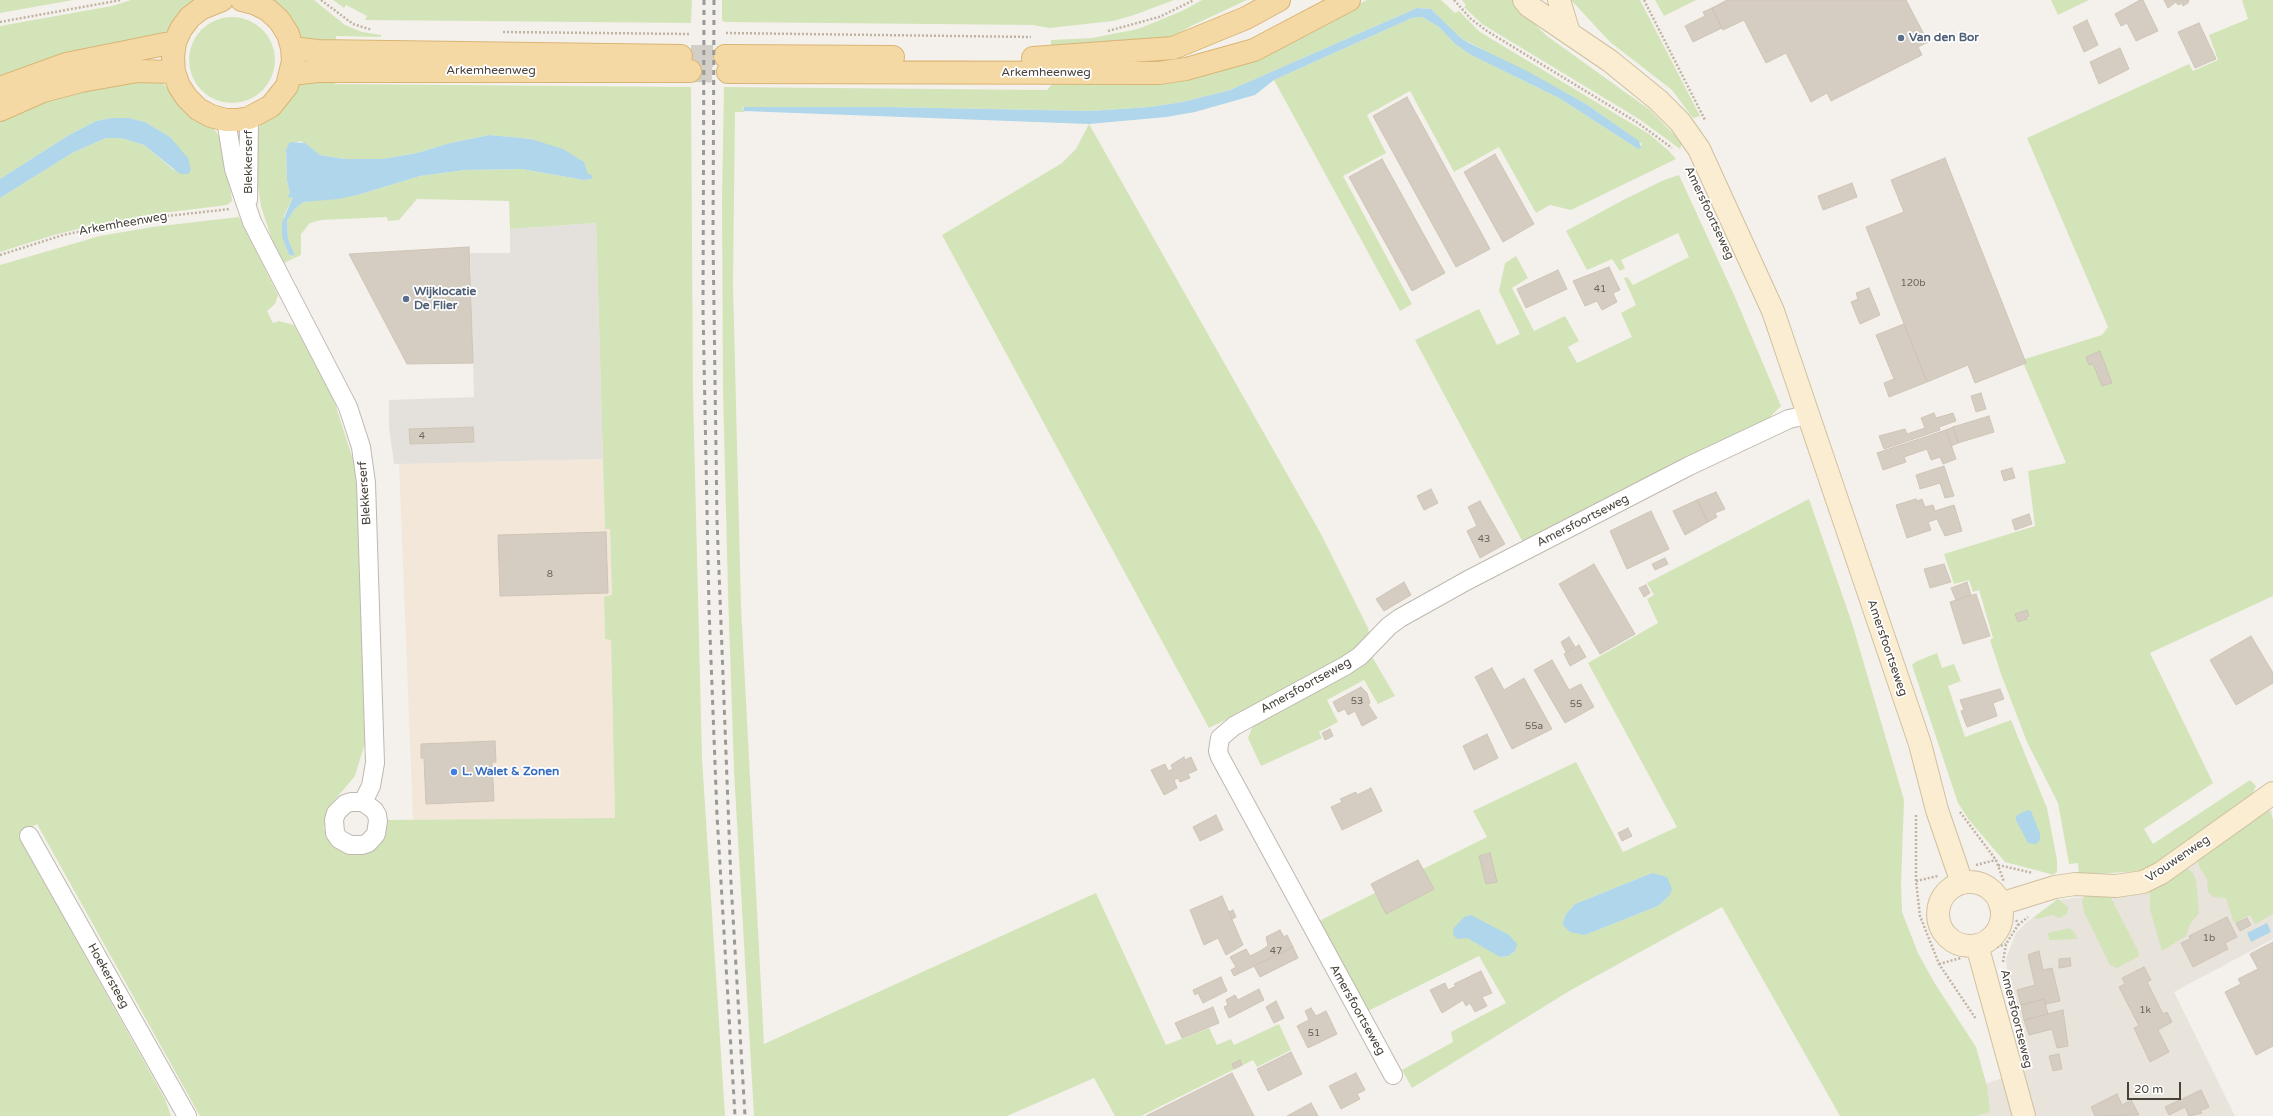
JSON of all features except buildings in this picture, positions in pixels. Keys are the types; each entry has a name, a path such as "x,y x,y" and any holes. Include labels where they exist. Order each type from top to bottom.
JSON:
{"main road":[{"path":"217,1 202,8 190,17 181,29 175,42 172,57 178,86 187,98 198,109 211,116 226,120 249,118 271,106 287,86 291,74 292,48 288,34 279,20 268,10 254,3 242,0"},
{"name":"Arkemheenweg","path":"1279,0 1246,18 1173,48 1052,58 727,64 1159,73 1186,69 1254,50 1349,0"},
{"name":"Amersfoortseweg","path":"1524,0 1529,6 1568,30 1610,61 1658,100 1680,122 1696,143 1773,311 1807,415 1920,744 1936,810 1962,883"},
{"name":"Amersfoortseweg","path":"1548,0 1568,30"},
{"path":"1559,0 1568,30"},
{"path":"0,88 66,64 175,42"},
{"name":"Arkemheenweg","path":"291,74 318,71 690,64 317,51 292,48"},
{"path":"0,110 43,91 81,81 137,71 174,72"},
{"name":"Vrouwenweg","path":"2005,903 2055,887 2075,884 2116,886 2143,882 2161,873 2273,793"},
{"path":"1972,882 1990,888 2005,903 1998,930 1989,940 1977,945 1957,943 1946,934 1939,921 1938,911 1946,893 1962,883 1972,882"},
{"name":"Amersfoortseweg","path":"1977,945 2024,1116"}],"street":[{"name":"Blekkerserf","path":"248,207 250,168 249,118"},
{"name":"Blekkerserf","path":"226,120 234,169 252,222 348,408 361,447 366,483 375,763 371,786 363,802"},
{"name":"Amersfoortseweg","path":"1393,1075 1220,757 1218,751 1220,738 1234,726 1345,666 1360,656 1389,626 1400,618 1468,580 1689,466 1789,419 1807,415"},
{"name":"Hoekersteeg","path":"29,836 187,1116"}],"path":[{"path":"0,22 121,0"},
{"path":"321,0 353,24 376,30"},
{"path":"1106,31 1159,17 1194,0"},
{"path":"1454,0 1471,19 1487,32 1638,123 1675,151"},
{"path":"1644,0 1707,124"},
{"path":"500,32 690,34"},
{"path":"726,33 1036,37"},
{"name":"Arkemheenweg","path":"0,255 63,235 132,221 248,207"},
{"path":"1916,808 1916,881 1920,916 1939,964 1977,1021"},
{"name":"Amersfoortseweg","path":"2003,965 2006,944 2018,925 2005,903"}],"shaded area":[{"path":"596,223 603,459 394,464 389,427 389,400 474,397 470,253 510,253 510,229"},
{"path":"603,459 605,529 610,529 612,596 604,597 605,639 611,640 615,818 413,820 399,463"},
{"path":"2272,810 2273,939 2174,992 2235,1116 1887,1116 2033,1068 2007,970 2006,959 2016,933 2027,922 2057,900 2155,889"}],"green space":[{"path":"0,0 73,0 0,13"},
{"path":"131,0 199,0 167,33 0,82 0,26 112,6"},
{"path":"264,0 314,0 345,25 362,32 381,35 381,37 336,36 336,39 316,46 300,38"},
{"path":"333,0 692,0 691,23 365,20 367,16 346,5 344,8"},
{"path":"722,0 1174,0 1113,21 1049,28 1033,25 725,22 722,20"},
{"path":"1202,0 1247,0 1191,26 1167,40 1051,47 1051,40 1092,38 1138,29 1182,11"},
{"path":"1367,0 1441,0 1455,13 1459,11 1480,32 1649,134 1676,159 1571,210 1550,205 1536,213 1499,147 1454,172 1410,91 1367,115 1386,153 1343,176 1412,304 1400,311 1274,80 1412,18 1422,17 1439,27 1455,44 1471,55 1559,98 1638,149 1642,144 1586,104 1461,38 1431,9 1417,8 1230,90 1182,102 1150,107 1091,111 888,107 744,107 742,109 745,112 735,112 733,284 741,606 764,1044 1096,893 1166,1045 1209,1028 1217,1045 1231,1039 1234,1045 1279,1024 1291,1050 1257,1067 1253,1060 1141,1116 1115,1116 1094,1078 1007,1116 754,1116 734,771 728,592 723,391 722,199 724,87 1047,90 1053,83 1088,82 1295,36"},
{"path":"1462,0 1515,0 1529,19 1547,36 1650,110 1682,143 1680,149 1639,119 1482,24 1464,7 1466,5"},
{"path":"1571,0 1640,0 1700,116 1693,118 1672,90 1610,42"},
{"path":"1655,0 1696,0 1664,16"},
{"path":"2051,0 2089,0 2058,15"},
{"path":"2242,0 2273,0 2273,596 2150,653 2213,783 2144,829 2153,844 2250,780 2256,786 2250,800 2183,848 2143,871 2079,875 2078,863 2069,864 2058,803 2027,742 2001,674 1990,640 1993,638 1979,590 1973,592 1969,580 1954,584 1944,554 2035,526 2028,471 2066,463 2022,360 2102,335 2108,327 2027,138 2189,64 2193,71 2218,60 2209,35 2248,19"},
{"path":"232,17 248,21 262,30 271,44 275,60 271,76 262,90 248,99 232,103 216,99 202,90 193,76 189,60 193,44 202,30 216,21"},
{"path":"335,81 335,84 691,87 693,394 702,758 725,1116 200,1116 37,824 18,836 165,1099 171,1116 0,1116 0,265 100,236 152,227 239,217 278,295 275,304 267,311 273,323 279,321 294,325 333,397 354,463 357,493 365,743 355,776 327,809 324,828 333,846 348,855 365,854 380,845 387,829 388,820 615,818 611,640 605,639 604,597 612,595 610,529 605,529 596,223 510,229 509,201 417,199 399,220 388,221 387,217 321,220 310,223 301,234 301,255 284,263 273,243 261,206 256,175 257,130 301,82","holes":["490,135 531,139 588,174 591,179 584,180 522,169 465,170 420,176 361,194 303,202 294,210 287,221 288,239 294,253 292,257 289,255 285,243 284,216 293,197 290,194 287,181 286,149 289,144 301,141 320,155 332,157 345,159 382,159 417,153 450,143"]},
{"path":"104,82 161,82 211,125 219,136 226,152 232,201 227,205 155,214 95,225 54,235 0,252 0,198 74,152 106,138 121,138 144,145 175,171 170,137 145,122 129,118 112,118 96,121 69,135 0,179 0,118 23,107"},
{"path":"1089,124 1321,534 1368,628 1369,633 1366,638 1339,663 1209,728 942,235 1062,163 1076,149"},
{"path":"1679,175 1735,297 1781,406 1763,424 1525,546 1415,340 1479,309 1497,345 1520,334 1499,291 1505,263 1516,256 1528,278 1512,288 1534,331 1565,316 1579,341 1568,347 1577,363 1632,337 1621,313 1636,305 1624,278 1627,277 1633,285 1689,257 1678,233 1621,260 1625,268 1620,271 1612,259 1587,270 1566,231 1625,199 1664,180"},
{"path":"1809,499 1852,623 1904,800 1901,884 1902,912 1918,953 1934,982 1976,1047 1987,1086 1990,1112 1975,1116 1840,1116 1722,907 1571,990 1412,1088 1402,1070 1453,1042 1451,1032 1506,1003 1479,956 1368,1011 1317,922 1487,837 1473,811 1576,762 1623,852 1677,827 1588,663 1658,623 1647,599 1654,595 1647,583","holes":["1652,873 1669,896 1658,906 1585,935 1562,924 1566,914 1575,904","1467,938 1515,951 1509,956 1501,957"]},
{"path":"1370,653 1395,696 1378,704 1364,680 1327,700 1338,722 1319,732 1322,738 1261,766 1248,738 1252,728 1260,718"},
{"path":"1937,653 1942,668 1954,664 1961,681 1948,686 1965,737 2011,720 2047,808 2057,860 2057,871 2054,875 2005,862 1969,820 1958,803 1912,665 1915,662"},
{"path":"2269,810 2273,819 2273,914 2255,924 2250,915 2234,923 2226,898 2213,897 2208,892 2207,879 2199,866 2198,857 2262,811"},
{"path":"2185,867 2193,873 2196,881 2199,913 2190,924 2186,936 2162,951 2150,909 2150,890"},
{"path":"2085,895 2108,895 2111,898 2139,953 2138,957 2117,968 2110,965 2084,912 2082,901"},
{"path":"2058,899 2068,907 2067,914 2059,918 2052,915 2036,919 2034,917"},
{"path":"2070,928 2075,933 2077,939 2049,940 2048,933"}],"water":[{"path":"1417,8 1431,9 1461,38 1469,43 1527,71 1586,104 1639,141 1641,148 1638,149 1559,98 1471,55 1455,44 1439,27 1422,17 1412,18 1274,80 1255,95 1195,112 1166,117 1089,124 743,111 744,107 888,107 1091,111 1150,107 1182,102 1230,90"},
{"path":"112,118 129,118 145,122 170,137 188,158 191,170 188,174 180,174 144,145 121,138 106,138 74,152 0,198 0,179 69,135 96,121"},
{"path":"490,135 531,139 563,149 584,162 588,174 592,175 592,179 584,180 522,169 465,170 420,176 361,194 338,199 303,202 294,210 287,221 288,239 294,253 293,256 289,255 282,236 282,223 293,197 289,198 288,195 290,194 287,181 286,149 290,142 305,143 320,155 345,159 382,159 417,153 450,143"},
{"path":"2027,810 2031,811 2040,834 2040,840 2036,844 2028,843 2016,820 2016,816"},
{"path":"1652,873 1667,877 1672,889 1669,896 1658,906 1585,935 1570,932 1562,924 1566,914 1575,904"},
{"path":"1471,915 1509,935 1517,944 1515,951 1509,956 1500,957 1467,938 1458,939 1454,936 1453,929 1464,917"},
{"path":"2267,923 2271,932 2251,942 2247,933"}],"tunnel":[{"path":"691,56 725,56"},
{"path":"690,71 728,72"}],"railway":[{"path":"704,0 703,310 709,608 717,815 735,1116"},
{"path":"714,0 713,239 717,520 731,883 745,1116"}],"place":[{"name":"Van den Bor","path":"1901,38"},
{"name":"Wijklocatie De Flier","path":"406,299"},
{"name":"L. Walet & Zonen","path":"454,772"}]}
